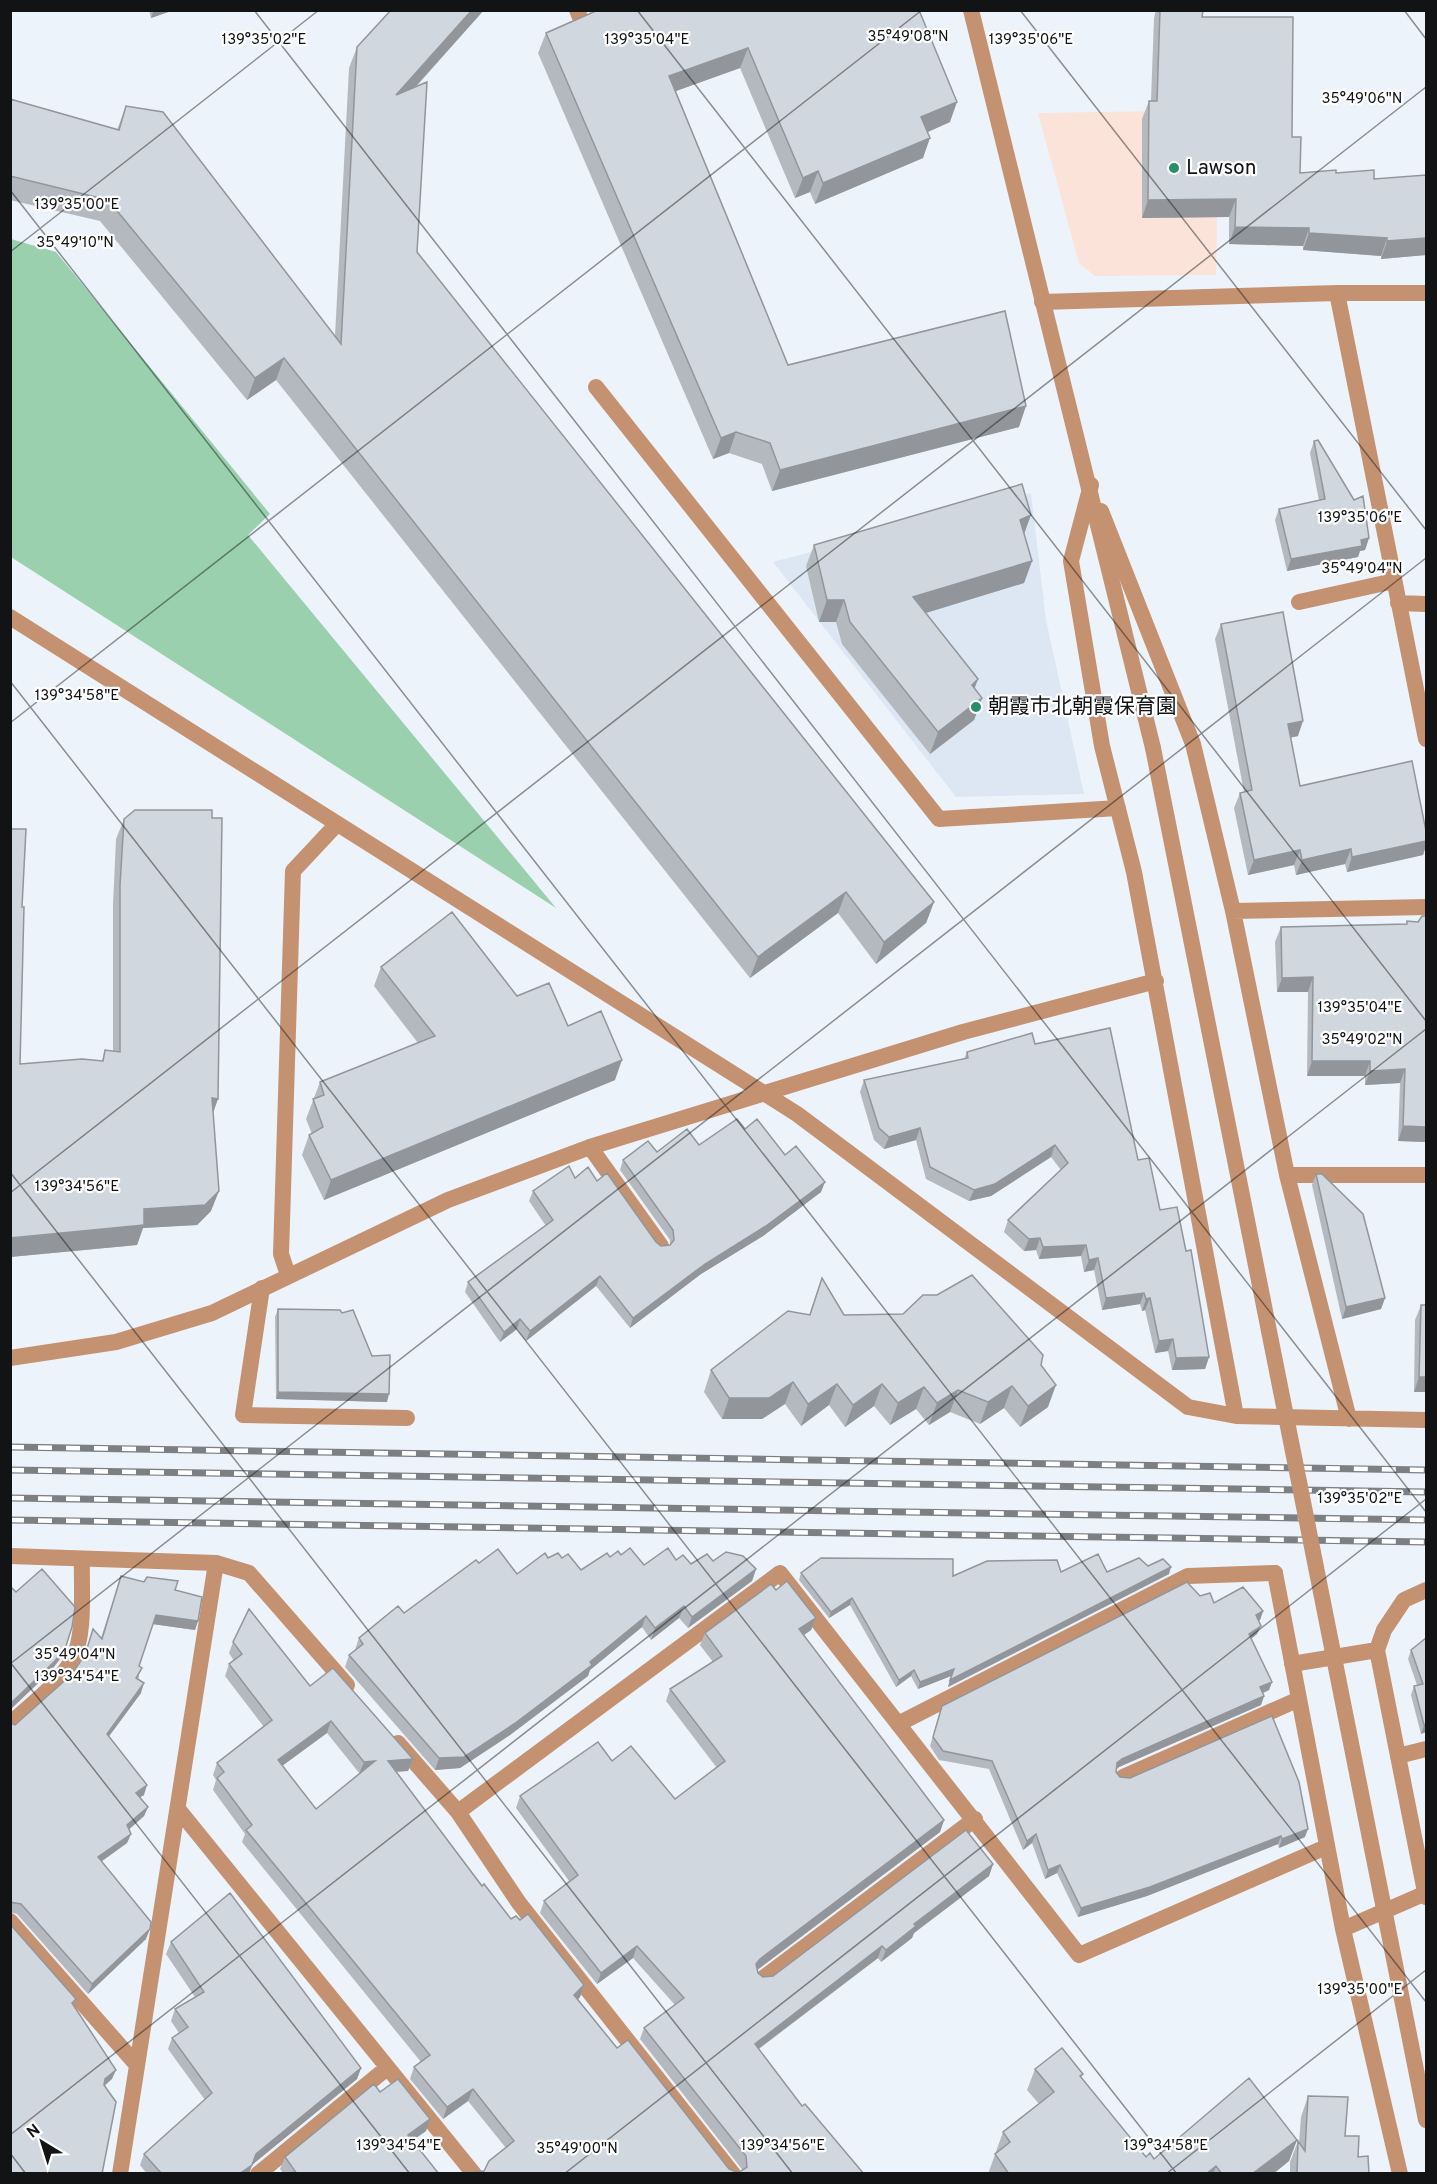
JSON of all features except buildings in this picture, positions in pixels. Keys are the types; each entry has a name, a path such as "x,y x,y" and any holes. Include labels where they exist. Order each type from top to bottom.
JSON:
{"street":[{"path":"971,10 1042,302 1090,485 1153,748 1426,2120"},
{"path":"1042,302 1337,292 1426,292"},
{"path":"1337,292 1426,740"},
{"path":"596,387 939,819 1118,808"},
{"path":"1090,485 1071,561 1102,746 1134,872 1156,981 1236,1416"},
{"path":"1090,485 1193,744 1233,911 1287,1175 1349,1419"},
{"path":"1299,602 1394,581"},
{"path":"1398,603 1426,604"},
{"path":"10,617 797,1114 1188,1407 1236,1416 1426,1420"},
{"path":"288,1275 281,1254 293,871 336,825"},
{"path":"1233,911 1426,907"},
{"path":"10,1358 116,1341 212,1313 448,1200 590,1147 963,1032 1156,981"},
{"path":"590,1147 661,1246"},
{"path":"1287,1175 1426,1175"},
{"path":"262,1288 243,1415 407,1418"},
{"path":"10,1556 216,1563 249,1573 357,1697"},
{"path":"10,1724 56,1681 74,1659 80,1630 82,1559"},
{"path":"120,2174 216,1563"},
{"path":"458,1812 780,1573 900,1723 1079,1955 1326,1847"},
{"path":"900,1723 1188,1576 1275,1573 1297,1700 1343,1929 1400,2174"},
{"path":"1343,1929 1426,1894 1377,1650 1384,1630 1404,1600 1426,1590"},
{"path":"1292,1664 1377,1650"},
{"path":"1123,1777 1297,1700"},
{"path":"388,1732 458,1812 519,1903 733,2174"},
{"path":"1398,1756 1426,1749"},
{"path":"178,1809 474,2174"},
{"path":"762,1979 975,1819"},
{"path":"10,1921 136,2064"},
{"path":"258,2174 387,2068"}],"shaded area":[{"path":"1219,110 1216,275 1095,276 1079,263 1038,113"},
{"name":"朝霞市北朝霞保育園","path":"1031,493 1046,620 1084,794 956,797 773,562"}],"green space":[{"path":"11,239 56,252 270,514 248,535 556,908 11,557"}],"railway":[{"path":"10,1447 1426,1470"},
{"path":"10,1470 1426,1492"},
{"path":"10,1498 1426,1520"},
{"path":"10,1520 1426,1542"}],"place":[{"name":"Lawson","path":"1174,168"},
{"name":"朝霞市北朝霞保育園","path":"976,707"}]}
